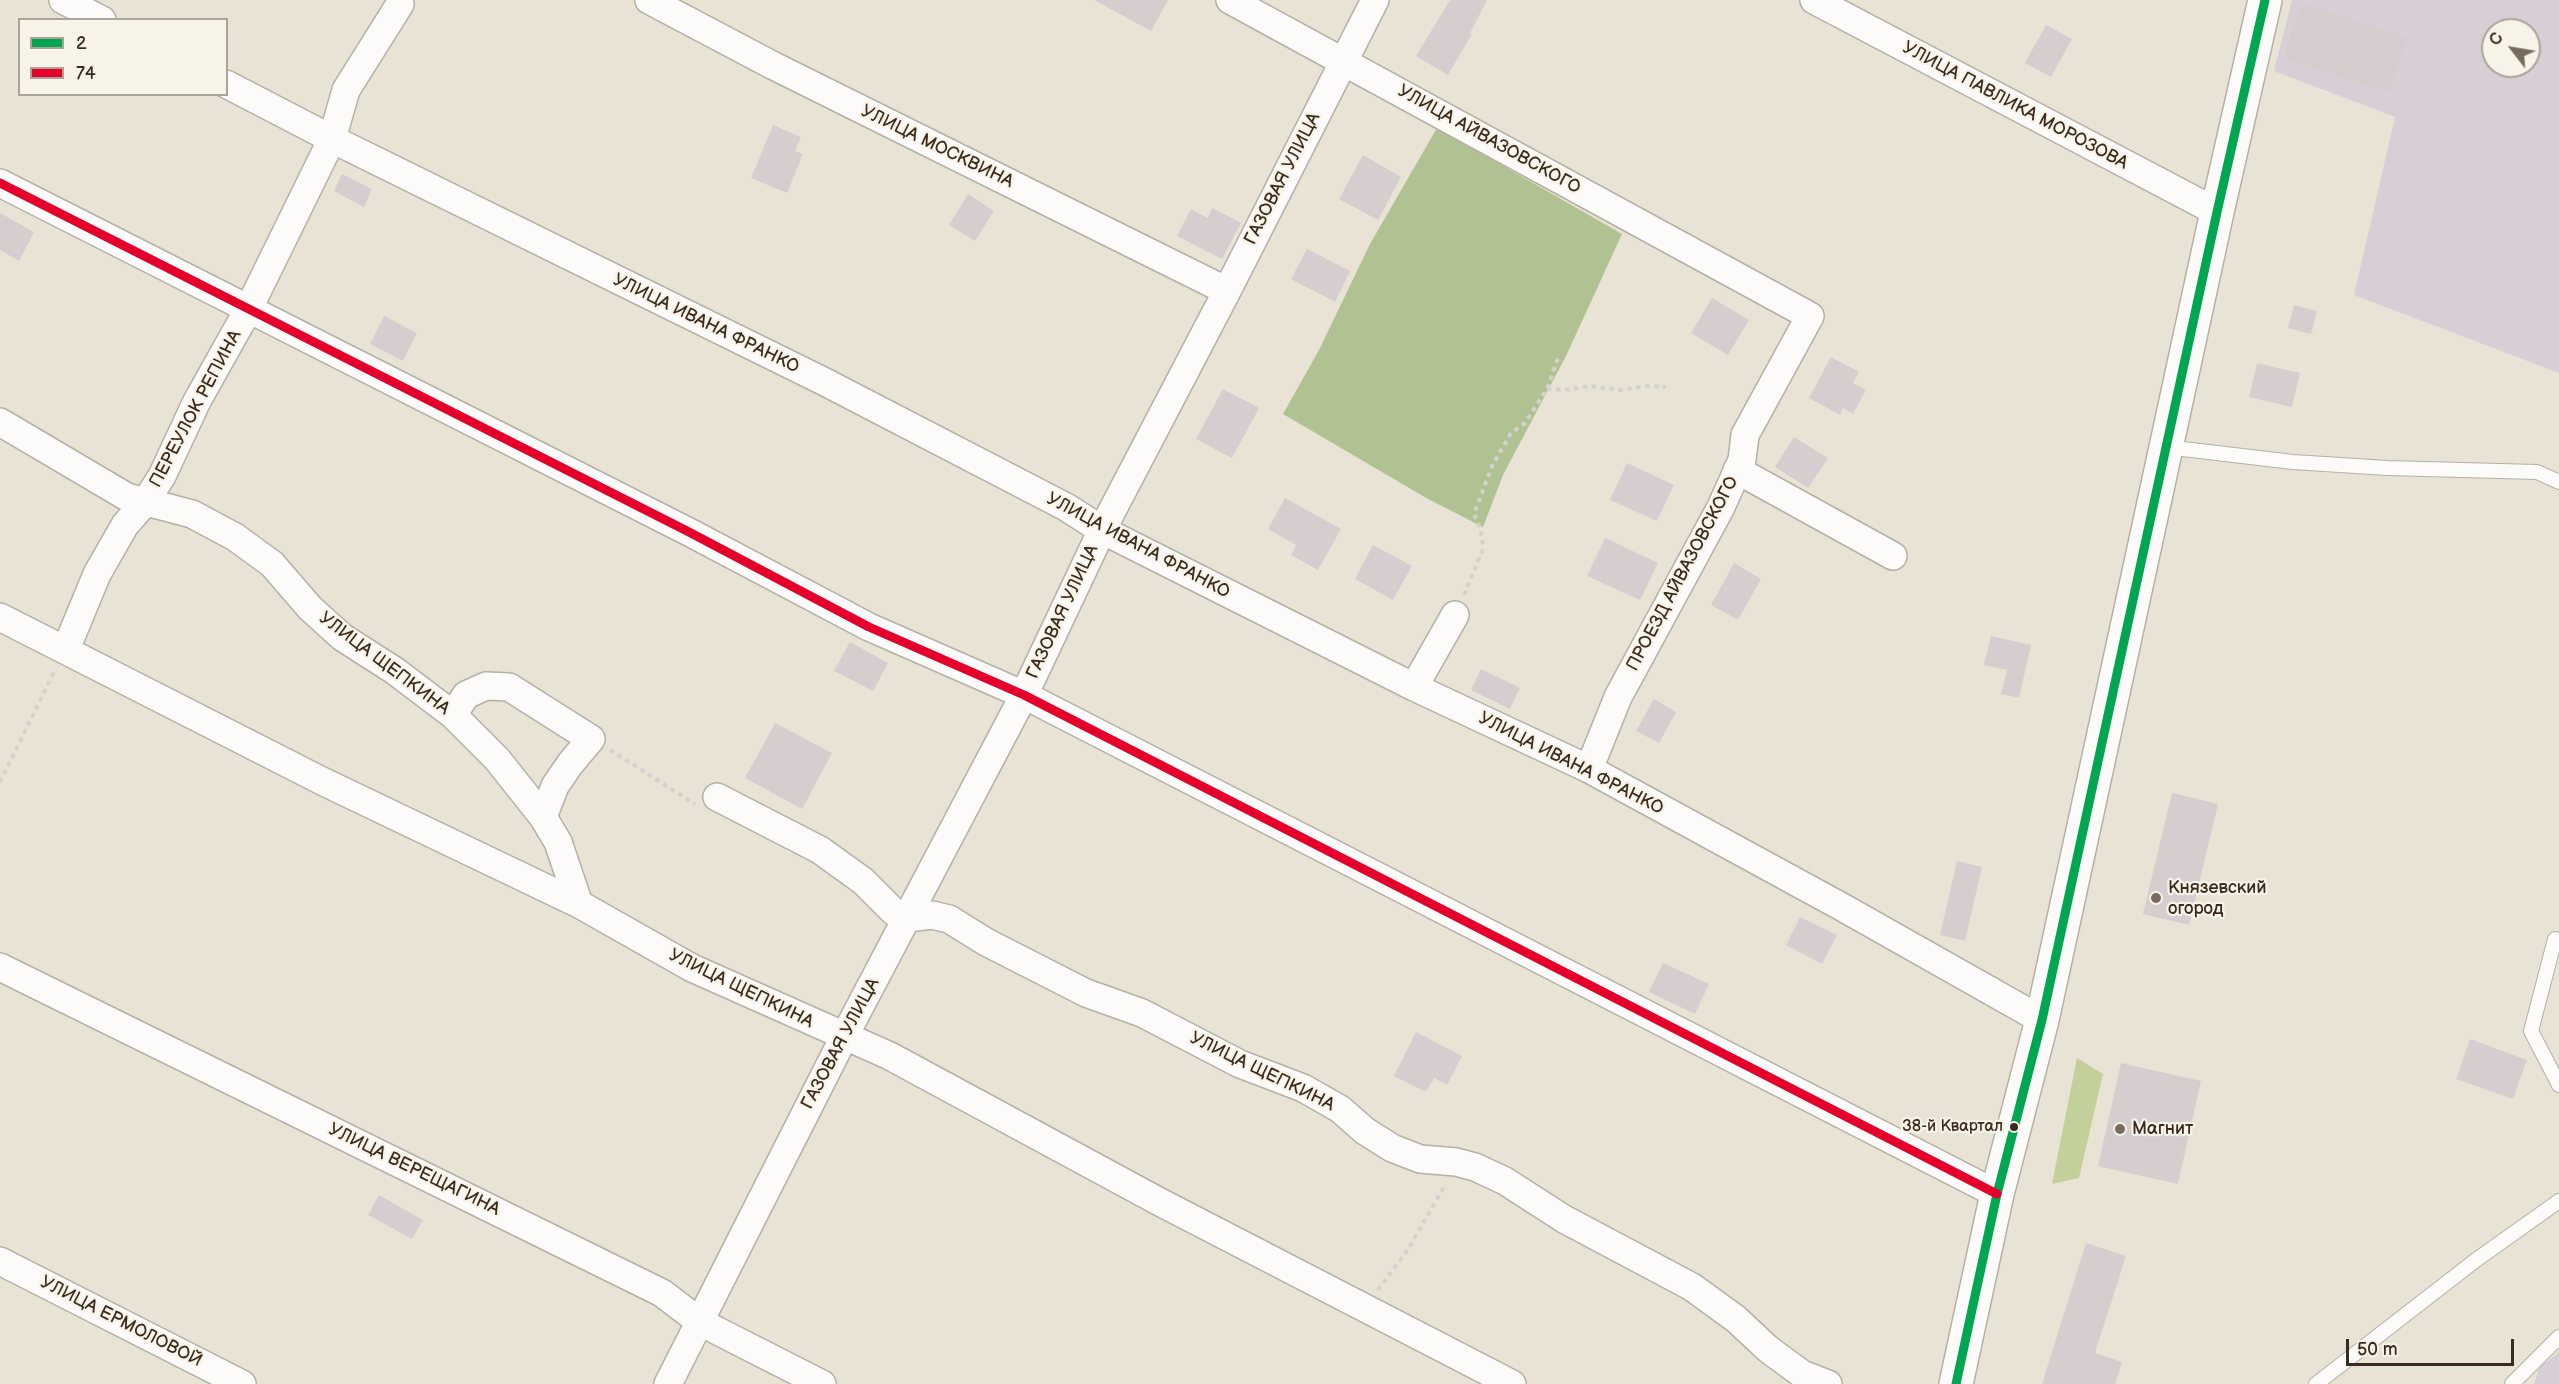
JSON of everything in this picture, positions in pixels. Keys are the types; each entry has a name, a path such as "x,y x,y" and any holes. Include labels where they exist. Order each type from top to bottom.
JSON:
{"main road":[{"path":"1956,1384 1997,1194 2042,1020 2265,0"}],"street":[{"path":"63,0 98,18"},
{"name":"УЛИЦА МОСКВИНА","path":"649,0 772,65 1227,291"},
{"name":"УЛИЦА АЙВАЗОВСКОГО","path":"1230,0 1810,316"},
{"name":"ГАЗОВАЯ УЛИЦА","path":"669,1384 844,1037 1024,695 1102,530 1375,0"},
{"name":"УЛИЦА ПАВЛИКА МОРОЗОВА","path":"1814,0 2217,212"},
{"name":"ПЕРЕУЛОК РЕПИНА","path":"66,649 97,574 125,525 146,501 162,476 197,401 248,310 332,139 346,90 400,4"},
{"name":"УЛИЦА ИВАНА ФРАНКО","path":"228,85 332,139 825,382 1066,507 1102,530 1414,687 1589,770 2042,1020"},
{"path":"0,183 689,531 870,627 1024,695 1997,1194"},
{"name":"ПРОЕЗД АЙВАЗОВСКОГО","path":"1589,770 1618,697 1721,507 1742,460 1744,435 1810,316"},
{"name":"УЛИЦА ЩЕПКИНА","path":"0,422 127,496 192,514 235,537 273,564 310,608 342,637 395,671 453,715 497,759 543,817 558,842 579,904"},
{"path":"1737,470 1893,556"},
{"path":"1414,687 1455,615"},
{"name":"УЛИЦА ЩЕПКИНА","path":"0,617 322,781 579,904 692,968 890,1056 1160,1202 1512,1384"},
{"path":"453,715 466,695 486,686 509,687 591,739 555,786 543,817"},
{"path":"717,797 820,850 863,881 894,912 908,918"},
{"name":"УЛИЦА ЩЕПКИНА","path":"908,918 932,915 948,919 986,942 1086,993 1142,1013 1240,1064 1303,1088 1340,1109 1365,1131 1392,1148 1420,1159 1456,1162 1475,1167 1505,1181 1564,1219 1692,1287 1736,1319 1768,1349 1802,1374 1828,1384"},
{"name":"УЛИЦА ВЕРЕЩАГИНА","path":"0,967 662,1293 700,1322 822,1384"},
{"name":"УЛИЦА ЕРМОЛОВОЙ","path":"0,1261 242,1384"}],"lane":[{"path":"2166,447 2293,462 2387,468 2537,472 2559,482"},
{"path":"2555,939 2531,1031 2559,1085"},
{"path":"2316,1384 2330,1379 2476,1260 2559,1201"},
{"path":"2512,1384 2559,1337"}],"path":[{"path":"1455,615 1484,549 1481,531 1474,514 1492,466 1511,433 1525,423 1547,389 1560,355"},
{"path":"1547,389 1564,390 1590,386 1620,390 1647,386 1666,387"},
{"path":"0,782 66,649"},
{"path":"591,739 696,804 717,797"},
{"path":"1366,1307 1409,1248 1437,1201 1456,1162"}],"shaded area":[{"path":"2292,0 2559,0 2559,373 2354,295 2395,117 2274,71"},
{"path":"2559,1353 2559,1384 2534,1384 2539,1367"}],"green space":[{"path":"1437,128 1622,234 1566,356 1503,475 1483,527 1428,499 1283,414 1319,350 1370,244"},
{"path":"2077,1058 2103,1074 2079,1178 2052,1184"}],"building":[{"path":"1094,0 1168,0 1151,31"},
{"path":"1450,0 1487,0 1470,33 1472,34 1448,75 1416,56"},
{"path":"2301,3 2408,38 2390,93 2284,58"},
{"path":"2046,25 2072,39 2051,77 2025,63"},
{"path":"773,125 801,137 795,151 803,154 787,193 751,178"},
{"path":"1363,155 1401,177 1378,220 1339,199"},
{"path":"342,174 372,189 364,207 334,191"},
{"path":"968,194 994,211 975,241 949,225"},
{"path":"1212,208 1241,223 1222,259 1177,236 1191,209 1208,218"},
{"path":"0,213 34,232 19,261 0,250"},
{"path":"1307,249 1350,271 1335,302 1291,279"},
{"path":"1712,298 1749,320 1728,355 1691,333"},
{"path":"2294,305 2317,311 2311,334 2288,328"},
{"path":"384,316 417,333 403,361 370,344"},
{"path":"1831,357 1859,372 1853,383 1866,390 1853,414 1843,408 1840,415 1809,398"},
{"path":"2257,363 2300,373 2292,407 2249,397"},
{"path":"1223,389 1259,408 1232,458 1196,439"},
{"path":"1794,437 1828,458 1808,488 1775,467"},
{"path":"1627,463 1674,485 1657,521 1610,500"},
{"path":"1285,498 1341,529 1318,570 1291,555 1296,545 1268,529"},
{"path":"1605,538 1658,563 1640,600 1587,576"},
{"path":"1373,545 1412,566 1393,600 1355,579"},
{"path":"1734,563 1761,579 1738,620 1711,605"},
{"path":"1991,636 2031,645 2019,698 2001,694 2007,670 1984,665"},
{"path":"850,642 888,663 873,691 834,671"},
{"path":"1481,669 1520,688 1510,709 1471,690"},
{"path":"1654,699 1676,712 1659,743 1636,731"},
{"path":"775,723 832,753 802,809 745,778"},
{"path":"2172,793 2218,804 2189,925 2143,914"},
{"path":"1957,861 1982,867 1965,941 1940,935"},
{"path":"1800,917 1837,935 1822,964 1786,945"},
{"path":"1663,963 1709,984 1695,1014 1649,992"},
{"path":"1416,1032 1462,1056 1447,1085 1434,1078 1426,1092 1394,1076"},
{"path":"2470,1039 2527,1060 2513,1099 2456,1079"},
{"path":"2121,1063 2201,1081 2178,1184 2098,1166"},
{"path":"379,1195 423,1220 412,1239 368,1215"},
{"path":"2086,1243 2126,1256 2095,1353 2122,1362 2115,1384 2042,1384"}],"transit line":[{"name":"2","path":"1956,1384 1997,1194 2042,1020 2265,0"},
{"name":"74","path":"0,183 689,532 869,627 1024,695 1997,1194"}],"place":[{"name":"Князевский огород","path":"2156,898"},
{"name":"38-й Квартал","path":"2014,1127"},
{"name":"Магнит","path":"2120,1129"}]}
